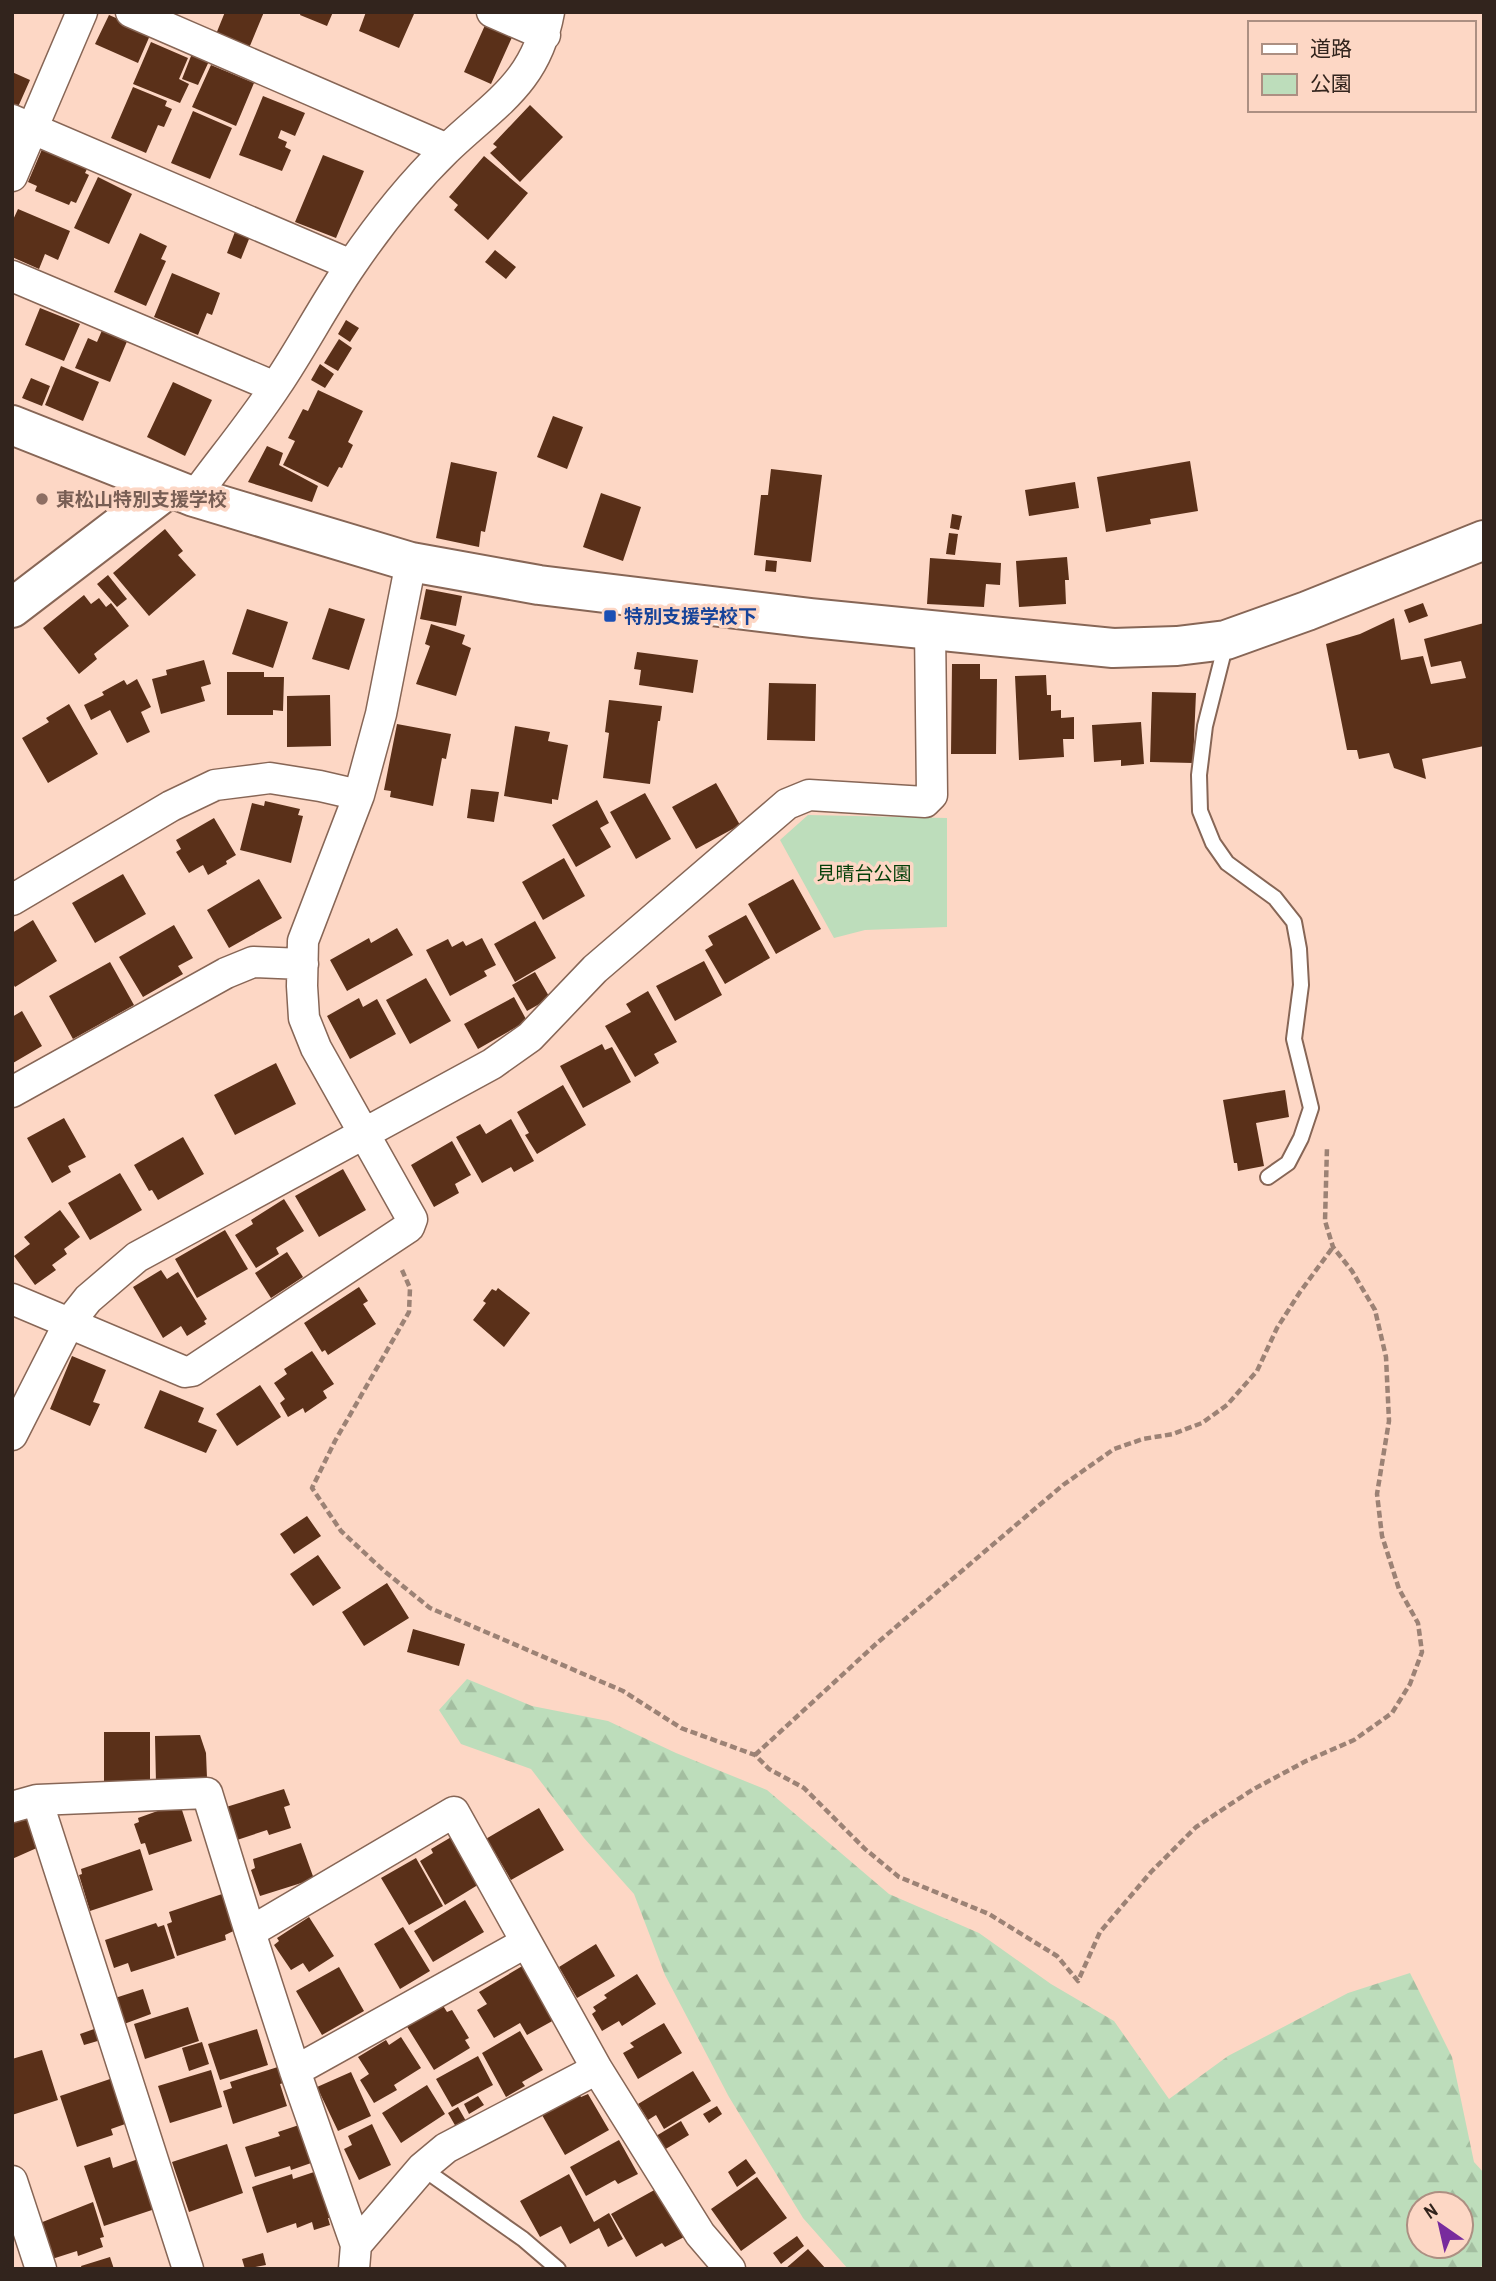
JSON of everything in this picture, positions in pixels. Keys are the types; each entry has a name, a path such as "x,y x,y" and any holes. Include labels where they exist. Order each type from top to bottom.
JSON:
{"street":[{"path":"12,176 22,124 82,12"},
{"path":"131,12 447,149"},
{"path":"12,608 182,493 275,387 351,265 399,200 447,149 508,94 532,65 547,24 492,12"},
{"path":"22,124 351,265"},
{"path":"12,276 275,387"},
{"path":"12,425 182,493 411,562 553,587 811,618 1113,648 1177,646 1226,640 1307,611 1484,540"},
{"path":"12,1299 185,1372 192,1371 409,1227 412,1219 316,1048 304,1018 303,941 359,795 381,714 411,562"},
{"path":"16,1419 69,1323 88,1298 137,1257 492,1064 530,1038 595,969 787,804 809,795 925,802 932,796 930,628"},
{"path":"12,900 171,806 215,785 270,778 359,795"},
{"path":"12,1092 226,973 253,962 303,964"},
{"path":"188,2269 25,1804 207,1793 355,2257"},
{"path":"250,1932 453,1812 597,2069 700,2234 730,2269"},
{"path":"295,2071 525,1943"},
{"path":"355,2257 422,2168 446,2148 597,2069"},
{"path":"12,2181 41,2269"}],"lane":[{"path":"1226,640 1205,726 1199,775 1200,811 1213,843 1227,863 1275,898 1294,922 1299,950 1301,985 1294,1039 1311,1108 1301,1138 1288,1163 1268,1177"},
{"path":"422,2168 523,2239 558,2269"}],"path":[{"path":"385,1243 400,1265 410,1287 409,1312 335,1441 312,1488 341,1531 430,1608 623,1691 681,1728 754,1755 769,1769 804,1788 865,1849 899,1877 989,1914 1057,1956 1078,1981 1100,1932 1151,1872 1196,1827 1252,1790 1306,1761 1354,1740 1392,1713 1410,1684 1422,1652 1418,1623 1399,1589 1382,1536 1377,1494 1389,1421 1386,1357 1375,1310 1352,1271 1333,1247 1325,1221 1328,1174 1326,1140 1311,1108"},
{"path":"754,1755 877,1643 1063,1485 1114,1449 1202,1423 1227,1405 1257,1371 1283,1319 1333,1247"}],"green space":[{"name":"見晴台公園","path":"808,815 947,818 947,927 865,930 834,938 780,840"},
{"path":"467,1679 532,1706 608,1721 676,1753 767,1790 889,1894 979,1933 1051,1984 1114,2021 1169,2099 1228,2056 1348,1993 1410,1973 1452,2057 1474,2162 1484,2173 1484,2265 1477,2269 848,2269 803,2218 729,2097 665,1975 634,1894 584,1838 531,1769 461,1744 439,1710"}],"building":[{"path":"225,12 264,12 247,53 214,39"},
{"path":"301,12 333,12 327,26 300,15"},
{"path":"366,12 414,14 399,48 359,31"},
{"path":"109,15 151,33 138,63 95,44"},
{"path":"486,23 513,35 491,84 464,72"},
{"path":"151,42 188,58 179,79 189,84 180,103 133,84"},
{"path":"193,51 210,59 198,85 182,79"},
{"path":"211,65 254,83 236,126 192,107"},
{"path":"12,72 30,80 18,107 12,104"},
{"path":"133,87 167,101 165,106 172,109 164,127 158,125 146,153 111,138"},
{"path":"263,96 305,113 295,136 281,130 278,138 287,142 285,147 291,150 282,171 239,155"},
{"path":"530,105 563,137 520,182 490,153 497,147 493,144"},
{"path":"193,111 232,128 210,179 171,163"},
{"path":"43,147 88,167 85,173 89,175 76,203 71,201 69,205 35,191 37,186 28,182"},
{"path":"323,155 364,171 336,238 295,222"},
{"path":"484,156 528,193 488,240 454,210 458,205 449,197"},
{"path":"98,177 132,194 109,244 74,228"},
{"path":"18,209 70,231 58,260 45,254 39,269 12,257 12,222"},
{"path":"236,229 251,234 241,259 227,253"},
{"path":"140,233 167,246 161,259 166,261 146,306 114,292"},
{"path":"495,250 516,267 506,279 485,262"},
{"path":"172,273 220,293 212,315 207,313 198,335 154,317"},
{"path":"40,308 80,324 64,361 25,345"},
{"path":"346,320 359,328 350,342 338,334"},
{"path":"103,328 128,339 110,382 75,368 88,338 97,342"},
{"path":"339,339 352,348 338,371 324,363"},
{"path":"320,364 334,374 325,388 311,380"},
{"path":"61,366 99,382 83,421 45,405"},
{"path":"31,378 50,386 42,406 22,398"},
{"path":"173,382 212,400 185,456 147,437"},
{"path":"318,390 363,411 348,442 353,445 342,468 339,467 328,487 283,465 295,441 288,438 303,409 308,411"},
{"path":"553,416 583,427 567,469 537,457"},
{"path":"267,446 283,453 279,465 318,486 312,502 248,482"},
{"path":"1190,461 1198,511 1150,519 1151,524 1106,532 1097,477"},
{"path":"451,462 497,472 485,532 481,531 479,547 436,538"},
{"path":"771,469 822,475 811,562 754,555 761,495 768,495"},
{"path":"1075,482 1079,508 1029,516 1025,490"},
{"path":"601,493 641,507 623,561 583,547"},
{"path":"952,514 962,516 959,530 950,528"},
{"path":"165,529 183,551 178,555 196,575 149,616 113,573"},
{"path":"949,533 958,534 955,555 946,554"},
{"path":"1067,557 1069,580 1065,580 1066,604 1019,607 1016,561"},
{"path":"930,558 1001,563 1000,585 986,584 984,607 927,604"},
{"path":"766,560 777,561 776,572 765,571"},
{"path":"108,575 127,599 117,607 97,584"},
{"path":"426,589 462,596 456,626 420,619"},
{"path":"84,595 91,604 99,598 106,607 111,603 129,626 94,654 97,659 79,674 43,628"},
{"path":"1423,603 1428,616 1409,623 1404,610"},
{"path":"329,608 365,619 349,670 312,659"},
{"path":"247,609 288,622 273,668 232,654"},
{"path":"1394,618 1401,660 1423,656 1431,684 1466,678 1461,661 1431,667 1424,639 1484,623 1484,746 1422,759 1426,779 1394,768 1389,753 1359,759 1357,750 1347,750 1326,644 1360,634"},
{"path":"431,624 465,635 462,644 471,648 456,696 416,684 430,646 425,644"},
{"path":"637,652 698,660 693,693 639,685 641,670 634,669"},
{"path":"204,660 211,684 201,687 205,701 161,714 152,679 167,675 166,670"},
{"path":"952,664 980,664 980,679 997,679 996,754 951,754"},
{"path":"227,672 264,672 264,677 284,677 283,711 273,710 273,715 227,715"},
{"path":"1046,675 1047,695 1051,695 1051,711 1061,710 1061,718 1074,717 1074,739 1063,739 1064,757 1019,760 1015,676"},
{"path":"137,679 151,707 141,712 150,732 127,743 110,710 91,720 84,705 104,695 102,692 124,680 127,685"},
{"path":"769,683 816,684 815,741 767,740"},
{"path":"1152,692 1196,693 1193,763 1150,762"},
{"path":"330,695 331,746 287,747 287,696"},
{"path":"609,700 662,706 650,784 603,778 609,733 605,732"},
{"path":"69,704 98,754 48,783 22,738 49,722 46,718"},
{"path":"1141,722 1144,764 1121,766 1121,760 1094,762 1092,725"},
{"path":"397,724 451,734 446,759 442,758 433,806 390,797 391,791 384,790"},
{"path":"515,726 550,732 548,741 568,745 558,800 552,799 552,804 504,796"},
{"path":"716,783 740,825 696,849 672,807"},
{"path":"471,789 499,792 494,822 467,818"},
{"path":"645,793 671,839 636,859 610,812"},
{"path":"597,800 609,823 600,828 611,847 576,867 552,825"},
{"path":"265,801 300,809 298,815 303,816 291,863 240,850 252,803 264,806"},
{"path":"214,818 236,855 208,875 203,865 189,873 176,852 181,849 176,840"},
{"path":"564,858 585,896 543,920 522,882"},
{"path":"123,874 146,914 95,943 72,903"},
{"path":"259,879 282,918 229,948 207,910"},
{"path":"793,879 821,929 776,954 748,904"},
{"path":"746,915 770,958 725,984 705,950 713,945 708,936"},
{"path":"33,920 57,961 15,987 12,982 12,933"},
{"path":"535,921 556,958 515,982 494,944"},
{"path":"174,925 193,958 178,966 183,974 143,997 119,957"},
{"path":"397,928 413,955 347,991 330,960 369,938 371,943"},
{"path":"482,938 496,965 484,971 487,976 450,996 426,950 448,939 452,947 463,941 466,946"},
{"path":"704,961 722,995 675,1021 656,986"},
{"path":"110,962 134,1005 73,1039 49,996"},
{"path":"535,972 550,998 527,1011 512,985"},
{"path":"426,978 451,1021 410,1044 386,1000"},
{"path":"648,991 677,1042 654,1054 659,1063 635,1077 605,1026 631,1012 626,1004"},
{"path":"514,997 527,1021 478,1049 464,1024"},
{"path":"359,998 363,1007 377,999 396,1034 350,1059 327,1016"},
{"path":"22,1011 42,1046 13,1063 12,1017"},
{"path":"602,1044 605,1050 612,1047 631,1082 583,1108 560,1066"},
{"path":"276,1063 296,1104 235,1135 214,1095"},
{"path":"563,1085 586,1125 537,1154 525,1135 529,1133 517,1112"},
{"path":"1285,1090 1289,1117 1256,1123 1264,1166 1238,1171 1237,1163 1234,1163 1223,1100"},
{"path":"64,1118 86,1157 68,1166 71,1172 52,1183 27,1138"},
{"path":"511,1119 534,1161 514,1172 511,1167 482,1183 456,1137 480,1124 486,1134"},
{"path":"183,1137 204,1174 158,1200 152,1190 149,1191 134,1165"},
{"path":"452,1141 471,1175 455,1184 459,1193 434,1207 411,1165"},
{"path":"343,1169 366,1210 319,1237 295,1196"},
{"path":"120,1173 142,1210 90,1240 68,1203"},
{"path":"284,1199 304,1231 276,1248 279,1254 256,1268 235,1235 253,1224 251,1220"},
{"path":"60,1210 80,1237 64,1249 67,1254 52,1265 56,1270 35,1285 14,1256 30,1244 24,1237"},
{"path":"225,1230 248,1269 197,1298 175,1259"},
{"path":"287,1252 303,1277 271,1298 255,1273"},
{"path":"161,1270 167,1279 178,1272 207,1319 204,1321 206,1324 187,1336 181,1326 163,1338 133,1287"},
{"path":"359,1287 368,1301 363,1304 376,1324 328,1355 325,1350 322,1352 304,1323"},
{"path":"498,1288 530,1313 504,1347 473,1320 486,1303 483,1301 492,1289 496,1291"},
{"path":"312,1351 334,1384 323,1391 327,1398 305,1413 303,1408 288,1417 280,1403 285,1399 274,1383 287,1374 284,1369"},
{"path":"72,1356 106,1370 93,1402 100,1404 90,1426 50,1409"},
{"path":"260,1385 281,1417 237,1446 216,1414"},
{"path":"160,1390 204,1408 198,1422 217,1430 206,1453 144,1428"},
{"path":"307,1516 321,1536 294,1554 280,1534"},
{"path":"318,1555 341,1588 313,1606 290,1574"},
{"path":"387,1583 409,1618 364,1646 342,1612"},
{"path":"413,1629 465,1644 459,1666 407,1652"},
{"path":"104,1732 150,1732 150,1784 104,1785"},
{"path":"200,1735 206,1753 207,1778 192,1778 192,1783 156,1783 155,1736"},
{"path":"284,1789 290,1805 284,1807 291,1828 269,1835 267,1830 234,1841 223,1808"},
{"path":"181,1807 192,1841 149,1855 145,1843 141,1844 134,1824 139,1822 138,1818 166,1808 167,1811"},
{"path":"539,1808 564,1850 511,1880 494,1851 491,1852 484,1840"},
{"path":"29,1814 39,1847 12,1859 12,1820"},
{"path":"453,1836 481,1883 445,1905 420,1861 433,1853 431,1849"},
{"path":"301,1843 314,1879 260,1896 251,1870 255,1868 253,1859"},
{"path":"140,1849 153,1890 90,1911 79,1875 82,1874 81,1869"},
{"path":"416,1858 443,1906 409,1925 381,1878"},
{"path":"228,1892 240,1928 225,1935 226,1940 177,1956 167,1924 172,1922 169,1912"},
{"path":"465,1900 484,1932 433,1962 414,1931"},
{"path":"309,1917 334,1956 309,1972 303,1963 291,1970 274,1945 279,1941 277,1938"},
{"path":"156,1923 158,1927 164,1925 175,1958 131,1972 128,1963 114,1968 105,1940"},
{"path":"403,1927 430,1971 400,1989 374,1944"},
{"path":"596,1944 615,1976 577,1998 559,1967"},
{"path":"524,1965 556,2019 527,2035 520,2023 494,2038 477,2010 487,2004 479,1992"},
{"path":"339,1967 364,2011 322,2035 296,1991"},
{"path":"637,1974 656,2004 622,2026 619,2021 602,2031 592,2014 596,2011 593,2007 607,1998 604,1995"},
{"path":"143,1989 151,2014 124,2024 115,1998"},
{"path":"442,2004 447,2012 452,2010 469,2038 465,2040 470,2048 434,2070 406,2025"},
{"path":"188,2007 199,2041 145,2059 134,2024"},
{"path":"664,2023 682,2053 638,2079 623,2053 634,2047 630,2043"},
{"path":"97,2028 101,2040 84,2045 80,2034"},
{"path":"257,2029 268,2065 220,2080 208,2044"},
{"path":"520,2031 543,2070 522,2082 525,2086 506,2097 482,2053"},
{"path":"401,2037 421,2068 394,2085 397,2090 374,2103 360,2080 369,2074 358,2057 386,2040 389,2045"},
{"path":"202,2042 209,2064 189,2071 182,2048"},
{"path":"42,2050 58,2100 12,2115 12,2059"},
{"path":"478,2056 493,2085 452,2107 436,2079"},
{"path":"281,2066 287,2082 280,2084 287,2106 233,2124 223,2091 232,2088 230,2082"},
{"path":"211,2070 222,2107 170,2123 158,2086"},
{"path":"693,2071 711,2101 664,2129 656,2115 648,2120 638,2104"},
{"path":"351,2072 371,2116 338,2131 317,2087"},
{"path":"113,2078 128,2123 111,2129 113,2135 77,2147 60,2096"},
{"path":"427,2085 445,2114 401,2143 382,2113"},
{"path":"579,2094 581,2097 588,2094 609,2130 565,2155 542,2115"},
{"path":"478,2096 484,2105 469,2114 464,2104"},
{"path":"717,2106 722,2114 709,2123 703,2114"},
{"path":"458,2107 466,2121 456,2127 448,2113"},
{"path":"681,2121 689,2135 664,2150 656,2136"},
{"path":"305,2123 317,2161 291,2170 290,2166 255,2177 245,2147 280,2136 278,2132"},
{"path":"372,2124 391,2165 359,2180 344,2149 352,2145 348,2136"},
{"path":"619,2140 638,2174 618,2184 615,2180 586,2196 570,2167"},
{"path":"227,2144 243,2193 189,2212 172,2162"},
{"path":"110,2157 113,2168 141,2158 158,2208 104,2226 84,2166"},
{"path":"746,2159 756,2173 737,2187 728,2172"},
{"path":"317,2171 331,2218 328,2218 330,2225 314,2230 312,2222 297,2228 296,2223 267,2233 252,2187 292,2174 293,2179"},
{"path":"569,2174 594,2222 609,2213 623,2239 608,2247 599,2228 570,2244 561,2226 540,2237 520,2201"},
{"path":"757,2177 787,2218 741,2251 711,2209"},
{"path":"658,2188 686,2236 665,2247 662,2243 636,2257 611,2214"},
{"path":"93,2202 104,2237 100,2238 103,2247 78,2256 77,2251 52,2259 40,2223"},
{"path":"797,2236 804,2246 781,2264 773,2253"},
{"path":"808,2249 826,2269 785,2269"},
{"path":"263,2253 266,2265 245,2269 242,2259"},
{"path":"110,2257 114,2269 82,2269 81,2266"}],"place":[{"name":"東松山特別支援学校","path":"42,499"},
{"name":"特別支援学校下","path":"610,616"}]}
